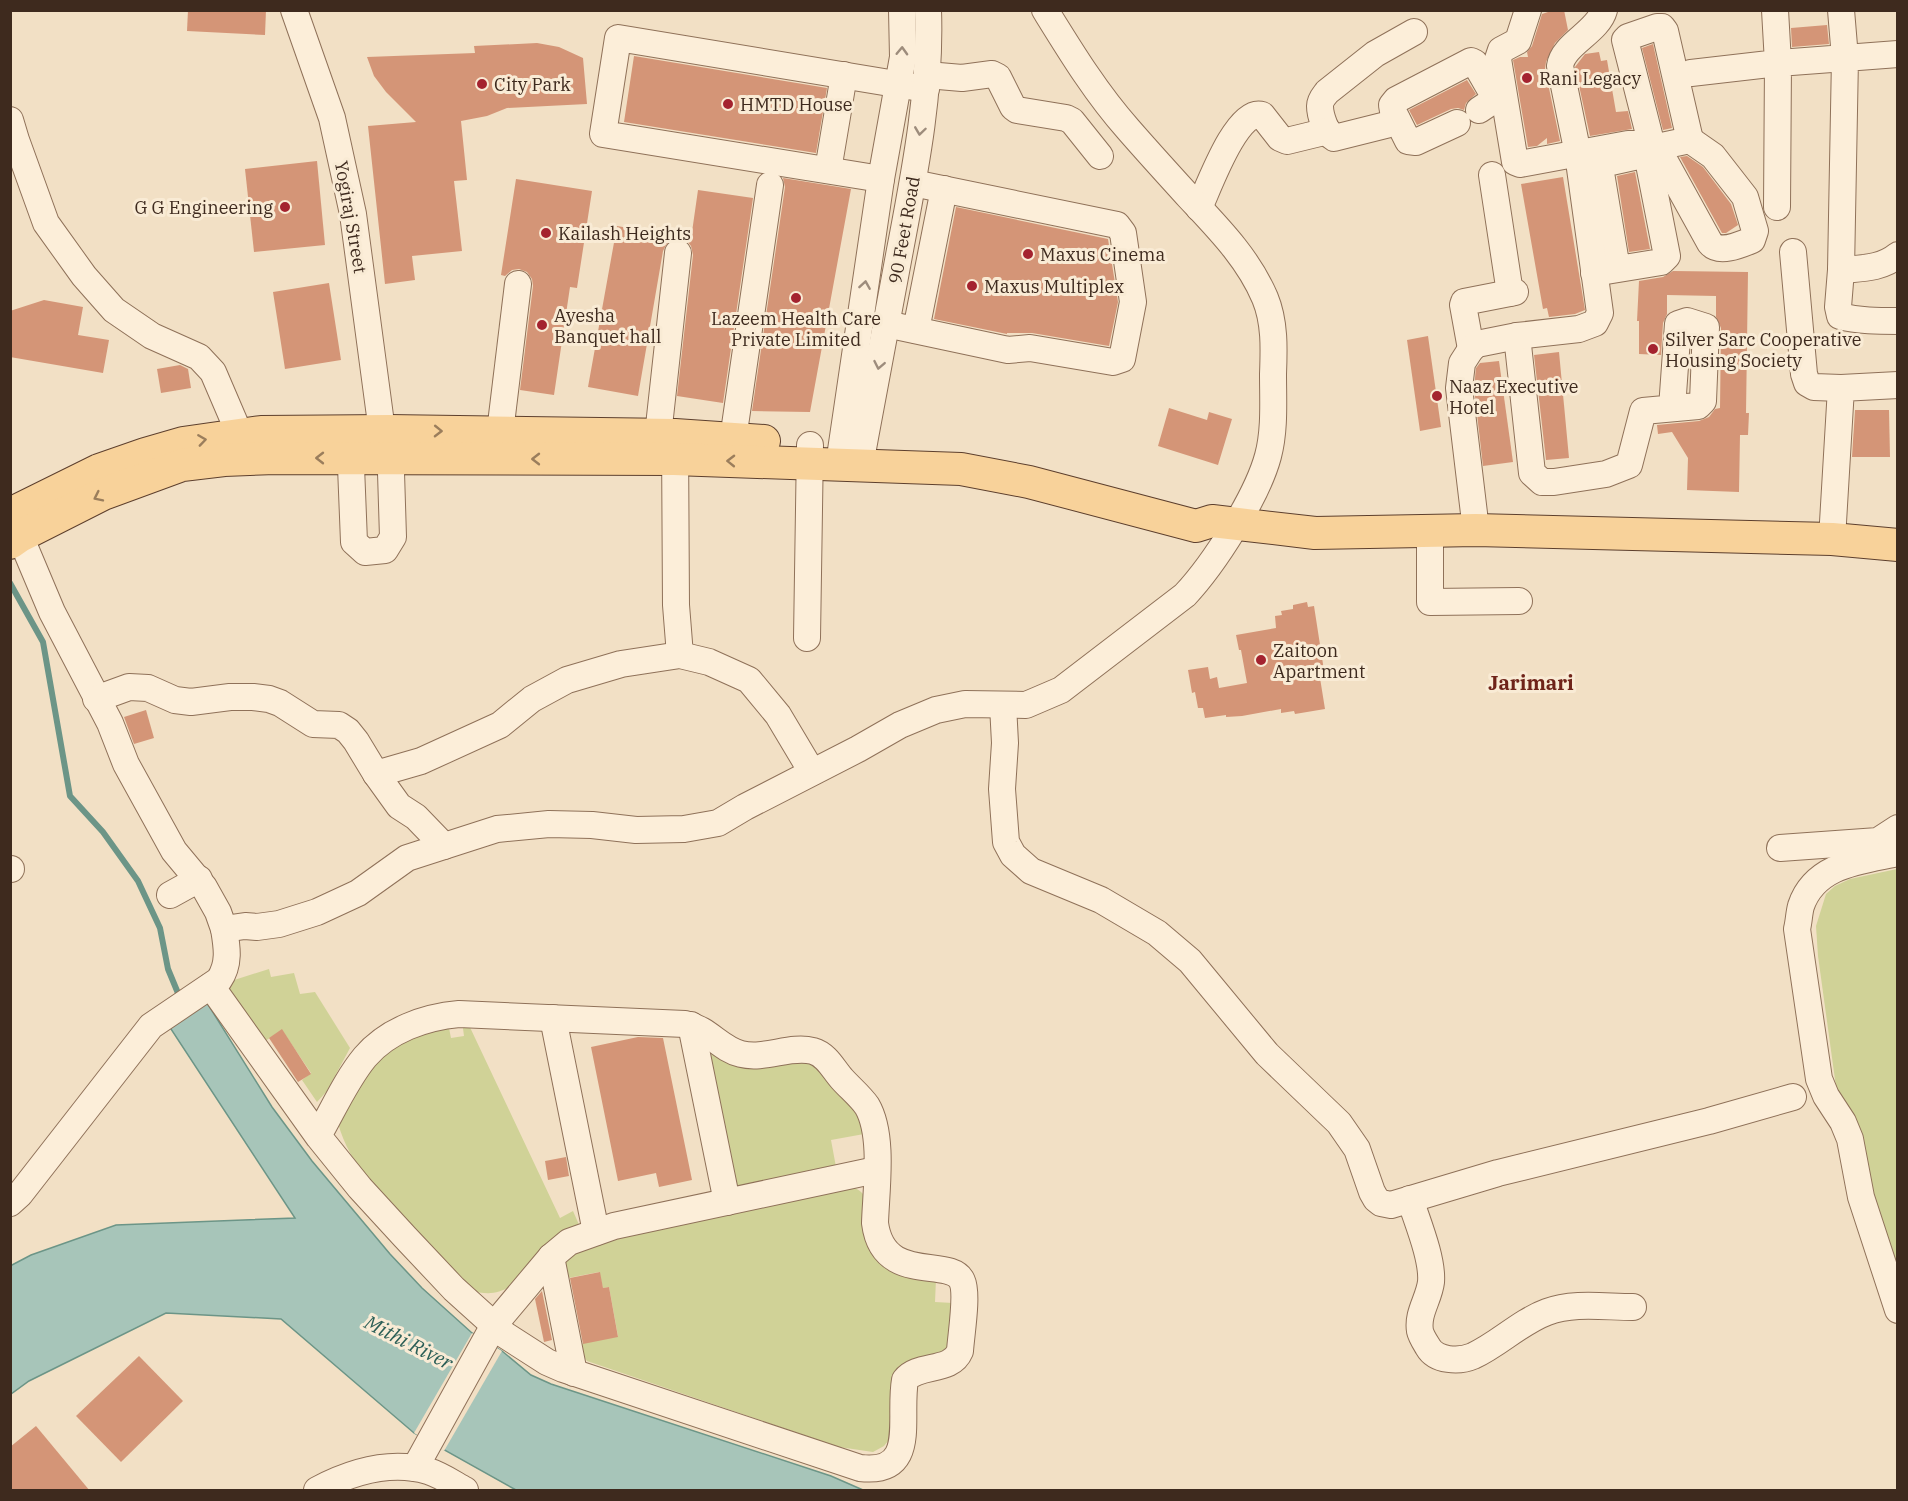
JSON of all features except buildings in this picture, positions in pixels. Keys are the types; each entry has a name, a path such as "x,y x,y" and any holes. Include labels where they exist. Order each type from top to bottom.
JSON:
{"main road":[{"path":"148,465 183,443 261,432 350,445"},
{"path":"13,525 99,470 148,465 182,465 387,440 500,432 837,455 964,452 1016,460 1198,510 1224,523 1315,533 1476,530 1832,539 1898,545"},
{"path":"387,440 669,443 733,439 837,455"}],"street":[{"name":"Yogiraj Street","path":"294,10 332,118 351,203 387,440 393,537 385,550 365,552 354,542 350,445"},
{"name":"90 Feet Road","path":"837,455 903,57 902,10"},
{"name":"90 Feet Road","path":"837,455 886,324 913,183 926,82 929,43 928,10"},
{"path":"224,929 279,924 317,912 358,893 407,858 497,829 549,824 592,825 636,830 684,829 718,823 900,725 936,710 965,704 1026,705 1061,690 1185,595 1197,582 1224,523 1260,480 1269,455 1272,433 1273,336 1270,315 1265,297 1239,253 1103,99 1045,10"},
{"path":"1528,10 1518,41 1501,50 1498,58 1515,162 1520,164 1578,154 1647,154 1648,157 1666,256 1661,262 1605,271"},
{"path":"1604,10 1600,19 1561,60 1560,66 1605,271"},
{"path":"1775,10 1778,63 1777,207"},
{"path":"1841,10 1845,58 1841,270 1838,307 1840,315 1876,321 1898,321"},
{"path":"1657,27 1662,27 1665,31 1690,140 1713,156 1745,196 1755,231 1752,240 1720,249 1714,248 1710,243 1654,146 1625,40 1628,37 1657,27"},
{"path":"1397,120 1339,138 1331,137 1320,106 1327,92 1375,54 1414,32"},
{"path":"881,179 603,134 618,38 898,84 992,74 998,77 1012,107 1022,112 1066,118 1072,121 1100,156"},
{"path":"1691,73 1778,63 1898,54"},
{"path":"1457,123 1416,142 1411,142 1408,141 1397,120 1392,105 1396,100 1471,61 1475,63 1494,96 1491,102 1479,110"},
{"path":"828,170 844,75"},
{"path":"1199,208 1230,140 1247,118 1255,114 1262,115 1280,138 1287,141 1328,131"},
{"path":"10,120 46,223 84,276 114,310 152,336 199,357 213,372 240,435"},
{"path":"1476,530 1459,388 1462,363 1477,344 1517,336 1579,329 1595,323 1600,313 1605,271 1600,171 1602,164 1621,153 1628,144 1654,146 1690,140"},
{"path":"1471,349 1464,302 1513,292 1492,175"},
{"path":"886,324 1008,350 1030,348 1113,362 1122,359 1124,354 1133,302 1123,233 1117,225 913,183"},
{"path":"733,439 770,185"},
{"path":"916,330 944,189"},
{"path":"1793,252 1804,374 1807,383 1814,387 1841,388 1898,385"},
{"path":"678,253 669,443 680,655"},
{"path":"1841,270 1887,264 1898,255"},
{"path":"500,432 518,284"},
{"path":"891,298 921,304"},
{"path":"1517,336 1532,473 1542,482 1606,474 1629,465 1643,411 1672,408"},
{"path":"1832,539 1841,388"},
{"path":"807,638 837,455"},
{"path":"10,1203 20,1194 151,1026 219,980 225,971 227,947 218,912 199,879 174,851 158,825 126,764 110,723 52,612 13,525"},
{"path":"1430,531 1430,602 1520,602"},
{"path":"376,774 421,761 500,725 532,699 567,681 621,664 680,655 709,662 749,680 778,715 812,772"},
{"path":"96,699 129,687 148,687 175,700 191,702 230,697 269,699 290,708 313,724 339,725 348,731 399,806 416,817 444,846"},
{"path":"1003,705 1005,743 1002,789 1006,842 1013,855 1031,871 1101,900 1157,933 1182,954 1267,1054 1339,1123 1357,1149 1372,1192 1381,1203 1391,1205 1498,1173 1709,1121 1793,1097"},
{"path":"1780,848 1878,841 1898,828"},
{"path":"1898,853 1842,865 1820,877 1808,892 1801,906 1797,929 1819,1079 1850,1139 1861,1197 1898,1310"},
{"path":"170,895 199,879"},
{"path":"206,989 318,1136 405,1237 454,1289 490,1333 505,1335 547,1362 860,1468 874,1470 894,1463 899,1453 902,1440 905,1380 909,1375 942,1366 958,1356 964,1290 962,1281 950,1272 915,1266 900,1260 889,1255 881,1247 874,1223 877,1143 873,1118 866,1104 822,1055 813,1051 739,1054 726,1048 705,1031 691,1025 441,1015 400,1030 367,1055 357,1067 318,1136"},
{"path":"553,1018 596,1232"},
{"path":"691,1025 727,1202"},
{"path":"415,1468 490,1333 551,1257 569,1242 614,1226 876,1170"},
{"path":"1410,1199 1426,1247 1430,1271 1431,1283 1420,1316 1420,1332 1431,1353 1445,1359 1471,1357 1529,1320 1566,1307 1633,1307"},
{"path":"551,1257 574,1373"},
{"path":"317,1491 330,1483 367,1469 400,1465 430,1471 465,1491"}],"green space":[{"path":"1897,869 1897,1286 1837,1094 1816,926 1826,894 1835,886 1850,879"},
{"path":"269,969 271,977 294,973 300,994 315,992 350,1048 327,1091 317,1102 302,1080 311,1073 282,1030 259,1045 220,987 228,982"},
{"path":"462,1021 467,1021 560,1218 573,1211 580,1227 512,1285 502,1291 492,1293 470,1290 390,1205 368,1180 350,1153 338,1123 378,1054 401,1039 448,1023 451,1038 464,1036"},
{"path":"703,1041 784,1061 813,1062 856,1110 864,1134 831,1140 836,1167 734,1189"},
{"path":"853,1187 864,1196 867,1204 866,1219 936,1279 935,1302 953,1303 949,1349 919,1364 892,1436 884,1446 873,1452 839,1447 587,1361 584,1357 580,1344 618,1336 609,1287 603,1288 599,1272 568,1278 565,1260 571,1256 617,1236"}],"water":[{"name":"Mithi River","path":"204,998 272,1107 312,1161 390,1254 422,1288 472,1333 502,1351 531,1375 551,1384 831,1476 863,1490 516,1490 414,1433 281,1319 166,1313 29,1381 11,1394 10,1266 31,1255 116,1225 295,1218 167,1023"}],"pier":[{"path":"472,1333 502,1351 444,1451 414,1433"}],"waterway":[{"path":"10,583 43,642 70,796 103,832 138,881 160,928 168,969 180,998"}],"place":[{"name":"Rani Legacy","path":"1527,78"},
{"name":"City Park","path":"482,84"},
{"name":"HMTD House","path":"728,104"},
{"name":"G G Engineering","path":"285,207"},
{"name":"Kailash Heights","path":"546,233"},
{"name":"Maxus Cinema","path":"1028,254"},
{"name":"Maxus Multiplex","path":"972,286"},
{"name":"Lazeem Health Care Private Limited","path":"796,298"},
{"name":"Ayesha Banquet hall","path":"542,325"},
{"name":"Silver Sarc Cooperative Housing Society","path":"1653,349"},
{"name":"Naaz Executive Hotel","path":"1437,396"},
{"name":"Zaitoon Apartment","path":"1261,660"}],"district":[{"name":"Jarimari","path":"1531,682"}]}
